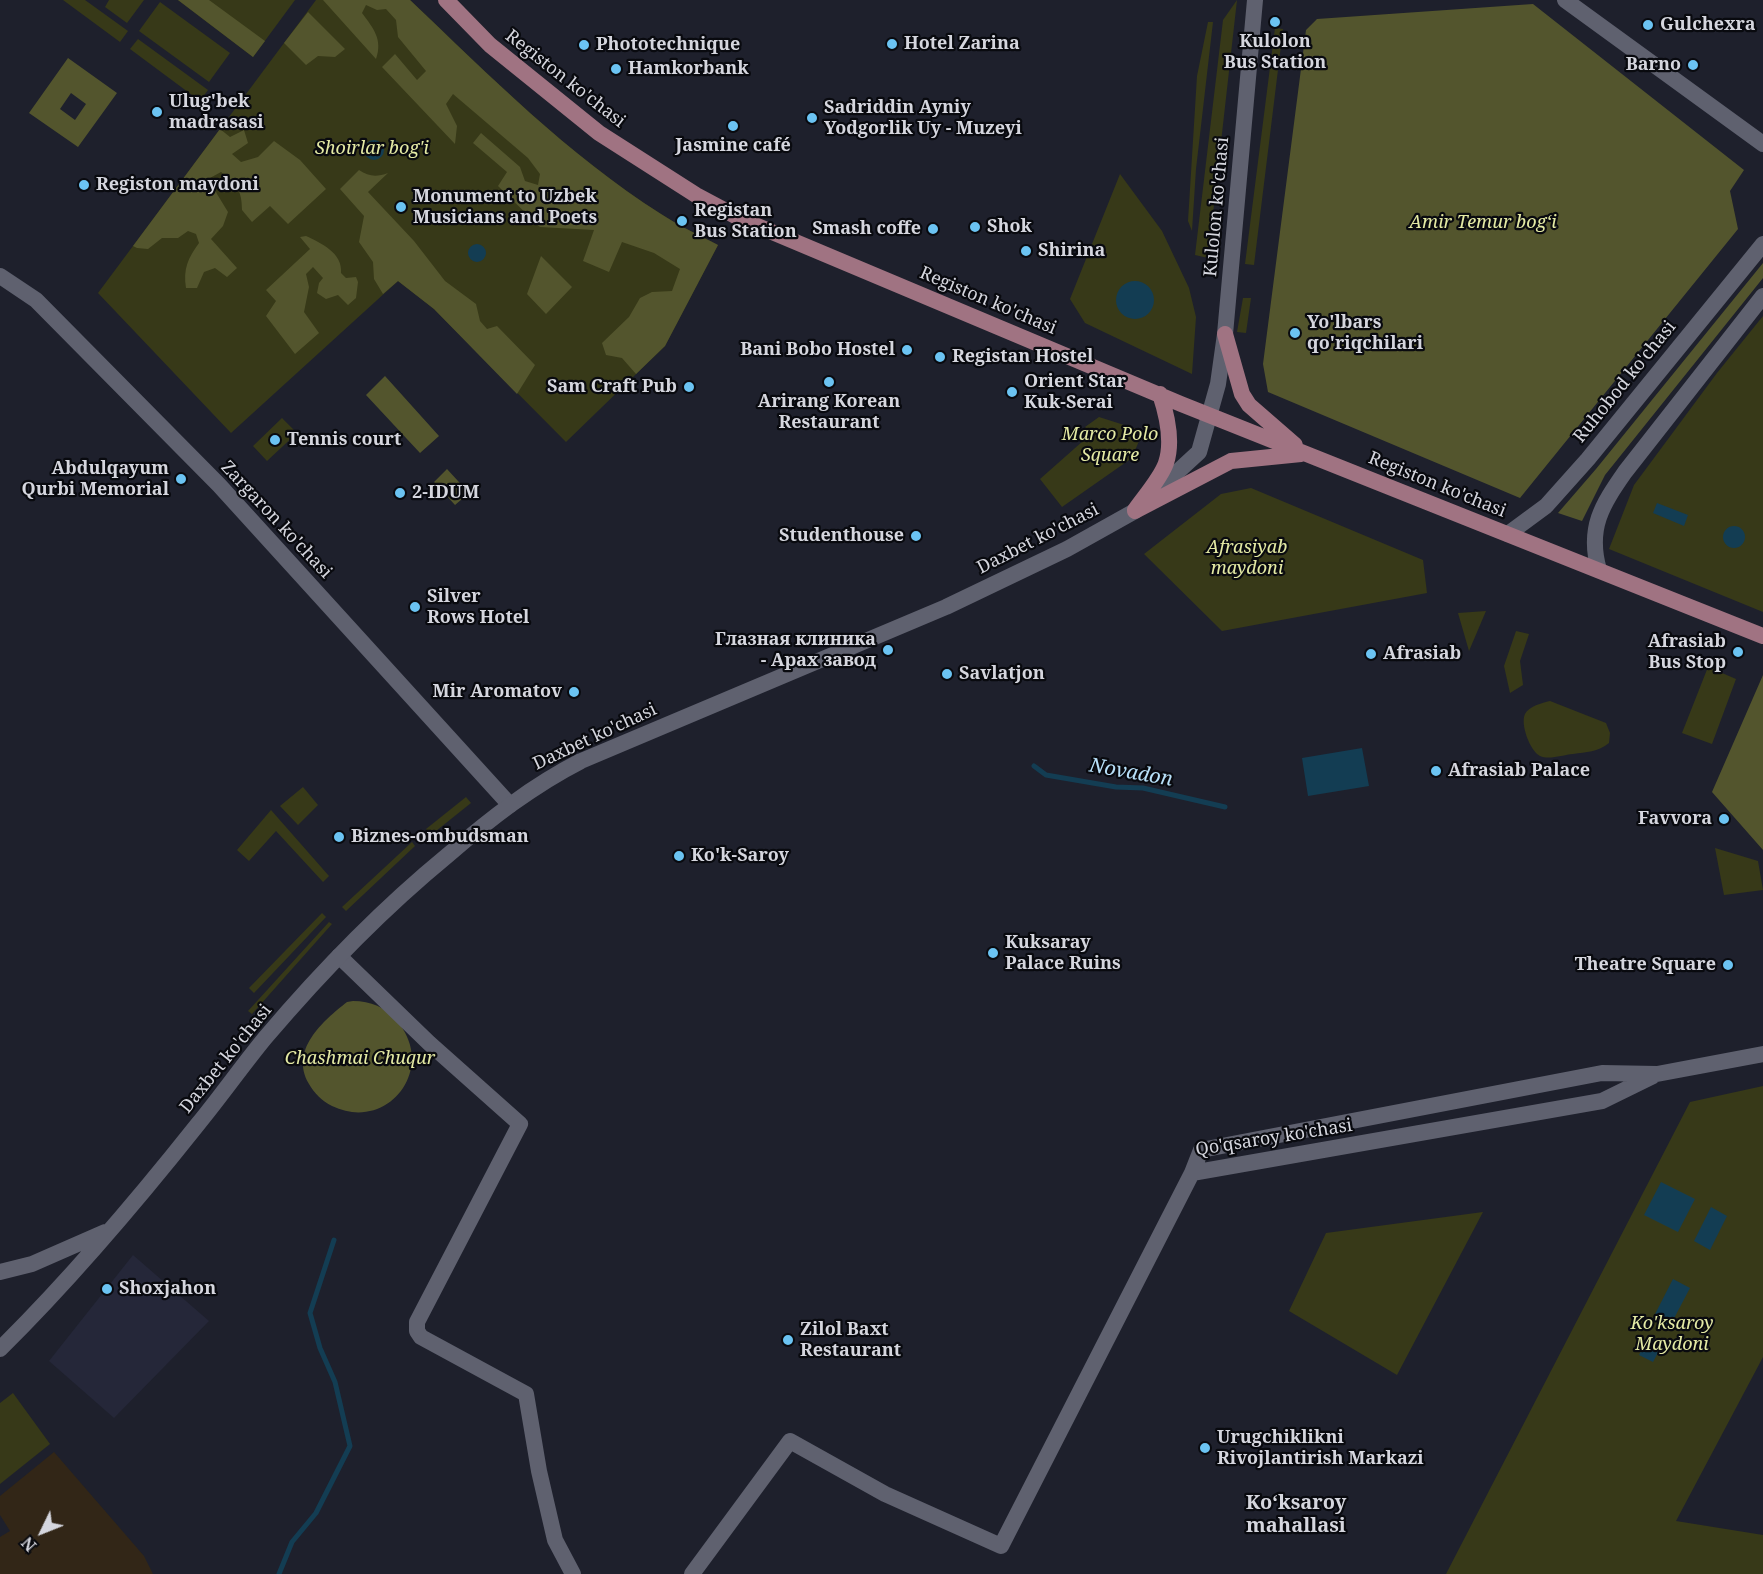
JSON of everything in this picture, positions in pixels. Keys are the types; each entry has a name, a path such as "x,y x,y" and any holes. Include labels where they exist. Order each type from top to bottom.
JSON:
{"main road":[{"name":"Registon ko'chasi","path":"446,0 490,45 599,133 696,195 741,219 1210,416 1763,636"},
{"path":"1225,334 1242,393 1249,405 1304,453"},
{"path":"1135,511 1166,465 1168,456 1167,424 1160,394"},
{"path":"1135,511 1230,461 1304,453"}],"street":[{"name":"Kulolon ko'chasi","path":"1210,416 1218,384 1225,334 1255,0"},
{"path":"1565,0 1763,144"},
{"name":"Ruhobod ko'chasi","path":"1508,534 1546,506 1595,450 1763,244"},
{"name":"Zargaron ko'chasi","path":"0,276 36,300 212,478 510,804"},
{"path":"1599,570 1595,558 1594,534 1605,501 1625,472 1763,296"},
{"name":"Daxbet ko'chasi","path":"0,1349 24,1326 111,1230 198,1125 265,1038 339,957 423,875 510,804 556,774 581,761 946,607 1067,549 1135,511 1199,452 1210,416"},
{"path":"339,957 429,1043 520,1124 417,1322 417,1331 421,1337 526,1394 539,1471 555,1540 573,1574"},
{"name":"Qo'qsaroy ko'chasi","path":"1192,1173 1201,1150 1602,1073 1657,1074 1763,1054"},
{"name":"Qo'qsaroy ko'chasi","path":"1192,1173 1602,1101 1657,1074"},
{"path":"692,1574 790,1441 885,1494 1001,1546 1192,1173"},
{"path":"0,1272 32,1264 111,1230"}],"shaded area":[{"path":"374,140 381,143 384,150 381,157 374,160 367,157 364,150 367,143"},
{"path":"477,244 485,249 486,253 481,261 477,262 469,257 468,253 473,245"},
{"path":"1135,281 1148,287 1154,300 1148,313 1135,319 1122,313 1116,300 1122,287"},
{"path":"1657,503 1688,515 1684,526 1653,513"},
{"path":"1730,526 1738,526 1745,533 1745,541 1738,548 1730,548 1723,541 1723,533"},
{"path":"1362,748 1369,786 1308,796 1302,758"},
{"path":"1661,1182 1695,1199 1678,1232 1644,1215"},
{"path":"1711,1207 1727,1216 1710,1250 1694,1241"},
{"path":"133,1255 209,1321 114,1418 49,1361"},
{"path":"1673,1279 1690,1288 1670,1326 1653,1318"},
{"path":"1649,1336 1663,1343 1653,1362 1639,1355"},
{"path":"54,1452 144,1556 153,1574 0,1574 0,1537 10,1531 0,1515 0,1496"}],"green space":[{"path":"63,0 85,0 128,31 120,42"},
{"path":"109,0 144,0 127,23 105,7"},
{"path":"178,0 295,0 253,57"},
{"path":"178,0 209,0 265,41 253,57"},
{"name":"Shoirlar bog'i","path":"316,0 410,0 500,86 594,166 668,218 718,245 665,346 566,442 434,309 398,281 231,433 98,293"},
{"path":"323,0 410,0 500,86 594,166 668,218 718,245 665,346 636,374 622,358 606,355 602,343 629,317 640,298 652,292 672,291 680,269 654,253 622,242 609,272 583,261 594,230 540,227 498,186 507,172 473,143 481,133 520,167 525,181 538,185 540,174 528,158 453,94 446,104 457,126 455,144 382,67 395,54 417,80 426,71 398,37 396,20 386,9 377,10 366,5 362,13 378,40 376,59"},
{"path":"1237,0 1208,258 1195,255 1223,20"},
{"path":"160,2 230,53 209,82 139,31"},
{"name":"Amir Temur bog‘i","path":"1533,4 1744,170 1730,191 1738,229 1520,498 1268,392 1263,364 1306,30 1317,19"},
{"path":"308,12 345,49 335,57 318,56 306,65 284,43"},
{"path":"1208,22 1213,22 1196,169 1192,231 1188,221 1197,76"},
{"path":"1275,28 1283,29 1254,265 1245,264"},
{"path":"138,39 208,90 200,101 130,49"},
{"path":"68,58 117,93 78,147 29,113","holes":["71,93 86,104 75,120 60,109"]},
{"path":"220,129 230,137 244,130 248,143 232,154 241,162 258,157 274,141 300,160 326,189 288,224 270,206 252,222 242,210 240,193 231,180 221,172 210,178 228,212 223,226 211,239 237,268 227,277 215,268 204,272 197,288 186,288 187,264 199,243 196,234 188,231 178,238 162,238 148,249 133,246"},
{"path":"359,170 373,176 388,173 368,192 414,241 445,281 476,304 480,321 487,329 497,326 535,365 517,394 434,309 398,281 383,294 374,279 373,262 359,242 364,216 340,189"},
{"path":"1120,174 1162,231 1189,288 1196,317 1192,374 1085,323 1070,299"},
{"path":"306,236 335,254 341,266 341,273 346,278 356,277 358,282 356,298 348,305 338,295 326,299 317,293 319,283 323,278 313,267 306,274 309,287 304,312 319,333 295,354 266,316 276,301 266,290 310,249 300,237"},
{"path":"541,256 572,287 546,314 527,294"},
{"path":"1763,263 1763,278 1605,475 1582,521 1558,513 1596,469"},
{"path":"1243,298 1251,298 1246,333 1237,332"},
{"path":"1763,316 1763,612 1609,549 1634,485 1717,373"},
{"path":"385,376 439,436 420,453 366,395"},
{"name":"Marco Polo Square","path":"1099,417 1143,431 1132,458 1062,507 1040,479 1083,441 1088,433 1085,427"},
{"name":"Tennis court","path":"282,418 297,433 267,461 253,446"},
{"path":"447,469 469,493 455,505 434,482"},
{"name":"Afrasiyab maydoni","path":"1251,488 1423,560 1427,593 1222,631 1144,554 1221,494"},
{"path":"1486,611 1469,651 1458,613"},
{"path":"1516,631 1529,634 1520,661 1523,685 1510,693 1504,666"},
{"path":"1708,667 1736,679 1712,744 1682,733"},
{"path":"1763,675 1763,850 1712,792"},
{"path":"1550,701 1606,723 1610,733 1609,743 1587,752 1552,757 1540,756 1530,743 1525,730 1524,718 1529,709"},
{"path":"303,787 318,805 298,825 280,806"},
{"path":"466,797 471,803 431,835 426,829"},
{"path":"271,810 329,876 323,882 276,831 249,861 237,850"},
{"path":"412,842 415,846 346,911 342,907"},
{"path":"1715,848 1758,861 1763,890 1724,895"},
{"path":"322,913 326,917 254,993 249,988"},
{"path":"329,922 332,924 252,1014 248,1011"},
{"name":"Chashmai Chuqur","path":"347,1002 366,1002 388,1012 397,1021 408,1040 412,1058 409,1076 400,1092 388,1104 371,1111 352,1112 328,1104 313,1091 304,1071 303,1060 306,1048 319,1027"},
{"name":"Ko'ksaroy Maydoni","path":"1763,1086 1763,1357 1676,1521 1763,1535 1763,1574 1446,1574 1690,1102"},
{"path":"1483,1212 1397,1375 1289,1311 1326,1233"},
{"path":"13,1393 50,1444 0,1484 0,1403"}],"waterway":[{"name":"Novadon","path":"1034,766 1046,775 1116,787 1143,788 1225,807"},
{"path":"279,1574 292,1542 316,1513 350,1446 335,1382 320,1348 310,1313 334,1240"}],"place":[{"name":"Kulolon Bus Station","path":"1275,22"},
{"name":"Gulchexra","path":"1648,25"},
{"name":"Hotel Zarina","path":"892,44"},
{"name":"Phototechnique","path":"584,45"},
{"name":"Barno","path":"1693,65"},
{"name":"Hamkorbank","path":"616,69"},
{"name":"Ulug'bek mаdrаsasi","path":"157,112"},
{"name":"Sadriddin Ayniy Yodgorlik Uy - Muzeyi","path":"812,118"},
{"name":"Jasmine café","path":"733,126"},
{"name":"Registon maydoni","path":"84,185"},
{"name":"Monument to Uzbek Musicians and Poets","path":"401,207"},
{"name":"Registan Bus Station","path":"682,221"},
{"name":"Shok","path":"975,227"},
{"name":"Smash coffe","path":"933,229"},
{"name":"Shirina","path":"1026,251"},
{"name":"Yo'lbars qo'riqchilari","path":"1295,333"},
{"name":"Bani Bobo Hostel","path":"907,350"},
{"name":"Registan Hostel","path":"940,357"},
{"name":"Arirang Korean Restaurant","path":"829,382"},
{"name":"Sam Craft Pub","path":"689,387"},
{"name":"Orient Star Kuk-Serai","path":"1012,392"},
{"name":"Tennis court","path":"275,440"},
{"name":"Abdulqayum Qurbi Memorial","path":"181,479"},
{"name":"2-IDUM","path":"400,493"},
{"name":"Studenthouse","path":"916,536"},
{"name":"Silver Rows Hotel","path":"415,607"},
{"name":"Глазная клиника - Арах завод","path":"888,650"},
{"name":"Afrasiab Bus Stop","path":"1738,652"},
{"name":"Afrasiab","path":"1371,654"},
{"name":"Savlatjon","path":"947,674"},
{"name":"Mir Aromatov","path":"574,692"},
{"name":"Afrasiab Palace","path":"1436,771"},
{"name":"Favvora","path":"1724,819"},
{"name":"Biznes-ombudsman","path":"339,837"},
{"name":"Ko'k-Saroy","path":"679,856"},
{"name":"Kuksaray Palace Ruins","path":"993,953"},
{"name":"Theatre Square","path":"1728,965"},
{"name":"Shoxjahon","path":"107,1289"},
{"name":"Zilol Baxt Restaurant","path":"788,1340"},
{"name":"Urugchiklikni Rivojlantirish Markazi","path":"1205,1448"}],"district":[{"name":"Ko‘ksaroy mahallasi","path":"1296,1514"}]}
